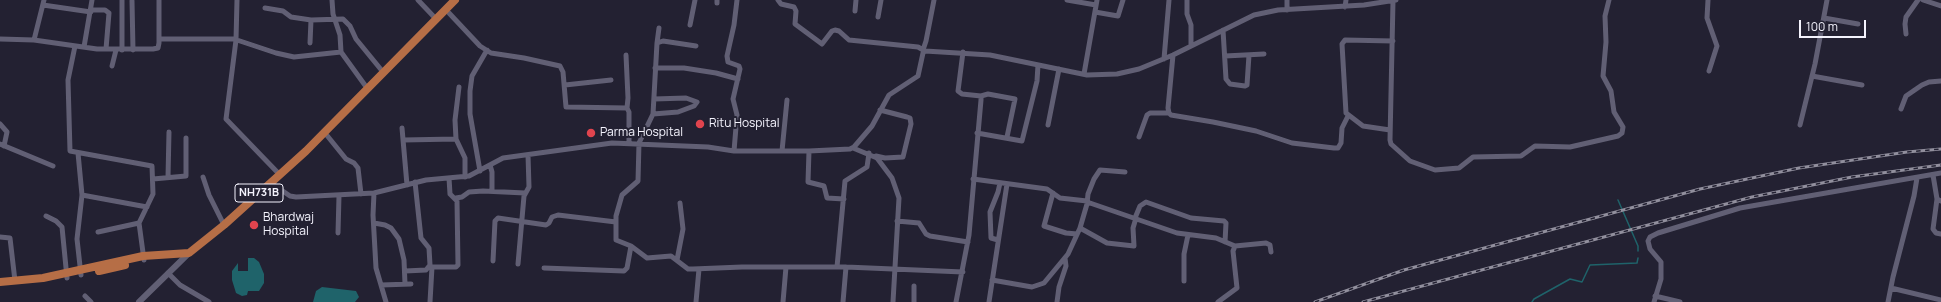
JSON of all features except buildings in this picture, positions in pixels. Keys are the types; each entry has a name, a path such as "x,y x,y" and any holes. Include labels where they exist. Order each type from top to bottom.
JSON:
{"highway":[{"name":"NH731B","path":"351,107 358,104 462,0"},
{"name":"NH731B","path":"189,253 224,225 325,133 351,107 356,99 436,19 451,1"},
{"path":"0,287 67,275 155,256 189,253"},
{"path":"0,282 67,275"}],"street":[{"path":"84,47 92,0"},
{"path":"112,66 119,50 122,0"},
{"path":"0,39 34,40 119,50 156,49 159,46 159,0"},
{"path":"237,0 236,40 226,119 280,175"},
{"path":"332,0 334,19 340,35 341,52 367,88"},
{"path":"418,0 436,19"},
{"path":"690,25 695,0"},
{"path":"734,150 737,115 733,99 738,79 739,66 728,62 727,56 734,25 737,0"},
{"path":"778,0 781,4 796,9 795,24 822,44 832,31 835,30 839,31 849,40 902,45 924,50 990,55 1084,74 1117,74 1139,69 1173,55 1254,15 1286,10 1345,6 1395,0 1390,130 1391,144 1410,161 1435,170 1458,168 1473,157 1521,156 1535,146 1570,148 1618,136 1622,133 1623,127 1614,112 1611,91 1603,76 1606,42 1605,16 1610,0"},
{"path":"855,11 856,0"},
{"path":"878,17 881,0"},
{"path":"853,148 872,126 893,90 918,76 934,0"},
{"path":"1067,0 1097,3 1084,74"},
{"path":"1095,12 1118,16 1123,0"},
{"path":"1164,59 1169,0"},
{"path":"1187,0 1187,14 1191,25 1191,46"},
{"path":"1286,10 1287,0"},
{"path":"1345,6 1346,0"},
{"path":"1708,0 1707,18 1717,46 1709,72"},
{"path":"1800,125 1828,0"},
{"path":"1906,34 1906,17 1918,0"},
{"path":"1923,0 1941,6"},
{"path":"132,1 133,50"},
{"path":"34,40 43,2 91,11 105,10 109,13 106,49"},
{"path":"265,8 283,11 291,17 311,20 341,18 349,24 356,39 383,72"},
{"path":"449,13 487,50 495,54 524,58 560,66 564,72 565,104 569,108 627,108"},
{"path":"1824,18 1858,24"},
{"path":"310,43 311,20"},
{"path":"659,28 655,68 653,114 639,143 638,181 622,195 616,222 616,240 631,246 647,258 671,256 688,269 846,267 963,272"},
{"path":"1223,30 1226,81 1230,84 1245,86 1248,81 1249,55"},
{"path":"159,39 236,40 276,53 294,57 341,52"},
{"path":"1390,130 1363,126 1348,116 1344,110 1343,42 1345,40 1393,41"},
{"path":"657,43 663,41 696,46"},
{"path":"75,46 68,80 70,151 151,165 153,168 153,194 139,223 144,258"},
{"path":"480,171 470,114 470,91 472,76 487,50"},
{"path":"964,52 958,91 962,94 980,96 988,94 1015,99 1007,137"},
{"path":"1225,56 1264,54"},
{"path":"626,55 629,143"},
{"path":"1169,113 1173,55"},
{"path":"977,133 1007,137 1022,141 1037,81 1038,65"},
{"path":"655,68 684,68 716,73 738,79"},
{"path":"1048,125 1058,69"},
{"path":"1812,76 1862,85"},
{"path":"565,85 611,80"},
{"path":"1901,109 1906,96 1922,85 1929,82 1941,81"},
{"path":"459,87 455,120 456,139 465,158 465,177"},
{"path":"956,302 968,242 980,96"},
{"path":"653,114 678,112 694,106 697,102 686,98 654,99"},
{"path":"782,151 787,100"},
{"path":"271,183 294,197 339,196 374,193 426,180 465,177 480,171 503,158 612,143 639,143 734,150 782,151 853,148 886,158 903,157 911,124 910,118 880,110"},
{"path":"1139,138 1147,115 1150,113 1169,113 1175,116 1256,131 1292,143 1338,148 1341,143 1342,128 1348,116"},
{"path":"0,124 7,132 2,145 53,166"},
{"path":"402,128 407,185"},
{"path":"168,132 168,177"},
{"path":"325,133 346,159 358,168 361,194"},
{"path":"153,179 182,177 187,174 186,138"},
{"path":"403,140 456,139"},
{"path":"810,151 808,182 824,186 827,198 844,199"},
{"path":"78,153 82,195 77,239 81,272"},
{"path":"837,267 845,181 867,167 872,154"},
{"path":"872,154 894,183 900,203 893,268 893,302"},
{"path":"518,264 525,193 530,187 528,155"},
{"path":"490,165 492,172 492,191"},
{"path":"992,280 1027,287 1040,285 1065,258 1078,234 1094,179 1100,170 1104,168 1125,172"},
{"path":"1654,302 1661,279 1662,262 1650,249 1648,241 1650,237 1658,232 1740,208 1941,173"},
{"path":"1933,175 1939,200 1933,229 1936,233 1941,234"},
{"path":"203,177 209,195 224,225"},
{"path":"449,178 450,194 456,198 462,197 469,192 492,191 525,193"},
{"path":"1888,302 1890,288 1914,196 1917,178"},
{"path":"973,179 1047,189 1060,198 1094,203 1177,233 1216,238 1235,246 1266,243 1270,245 1270,252"},
{"path":"415,182 418,221 422,240 429,248 431,267 430,302"},
{"path":"998,240 991,238 990,212 1000,183"},
{"path":"989,302 1007,184"},
{"path":"374,193 376,268 386,302"},
{"path":"1053,193 1044,226 1066,233 1078,234"},
{"path":"82,195 147,207"},
{"path":"338,233 339,196"},
{"path":"405,271 424,271 431,267 456,267 458,264 456,198"},
{"path":"1080,228 1107,243 1134,246 1133,228 1135,218 1140,206 1146,202 1191,218 1224,221 1226,223 1225,242"},
{"path":"677,260 683,228 680,203"},
{"path":"493,261 496,219 546,225 552,217 558,215 616,222"},
{"path":"46,216 56,221 62,227 67,275"},
{"path":"897,221 919,223 926,234 930,236 968,242"},
{"path":"98,232 139,223"},
{"path":"374,223 391,228 399,240 405,271 405,284"},
{"path":"1184,281 1184,254 1188,235"},
{"path":"0,237 10,238 15,281"},
{"path":"544,268 624,271 627,268 631,246"},
{"path":"1218,302 1237,288 1233,251 1235,246"},
{"path":"139,302 189,253"},
{"path":"1057,302 1059,287 1066,266 1065,258"},
{"path":"783,302 786,267"},
{"path":"843,302 846,267"},
{"path":"696,302 699,269"},
{"path":"168,273 180,285 209,302"},
{"path":"381,285 411,284"},
{"path":"914,286 914,302"},
{"path":"1890,288 1941,300"},
{"path":"85,296 91,302"},
{"path":"1655,296 1680,302"}],"shaded area":[{"path":"248,258 254,258 259,262 264,274 264,283 259,291 248,291 247,295 242,296 236,293 232,280 232,271 238,263 238,271 248,271"},
{"path":"322,287 356,291 359,297 355,302 313,302 316,291"}],"waterway":[{"path":"1618,200 1638,246 1638,251"},
{"path":"1532,302 1534,299 1570,279 1582,282 1590,265 1637,263 1638,258"}],"railway":[{"path":"1315,302 1404,270 1700,189 1799,168 1907,152 1941,149"},
{"path":"1363,302 1752,197 1852,177 1941,165"}],"place":[{"name":"Ritu Hospital","path":"700,124"},
{"name":"Parma Hospital","path":"591,133"},
{"name":"Bhardwaj Hospital","path":"254,225"}]}
